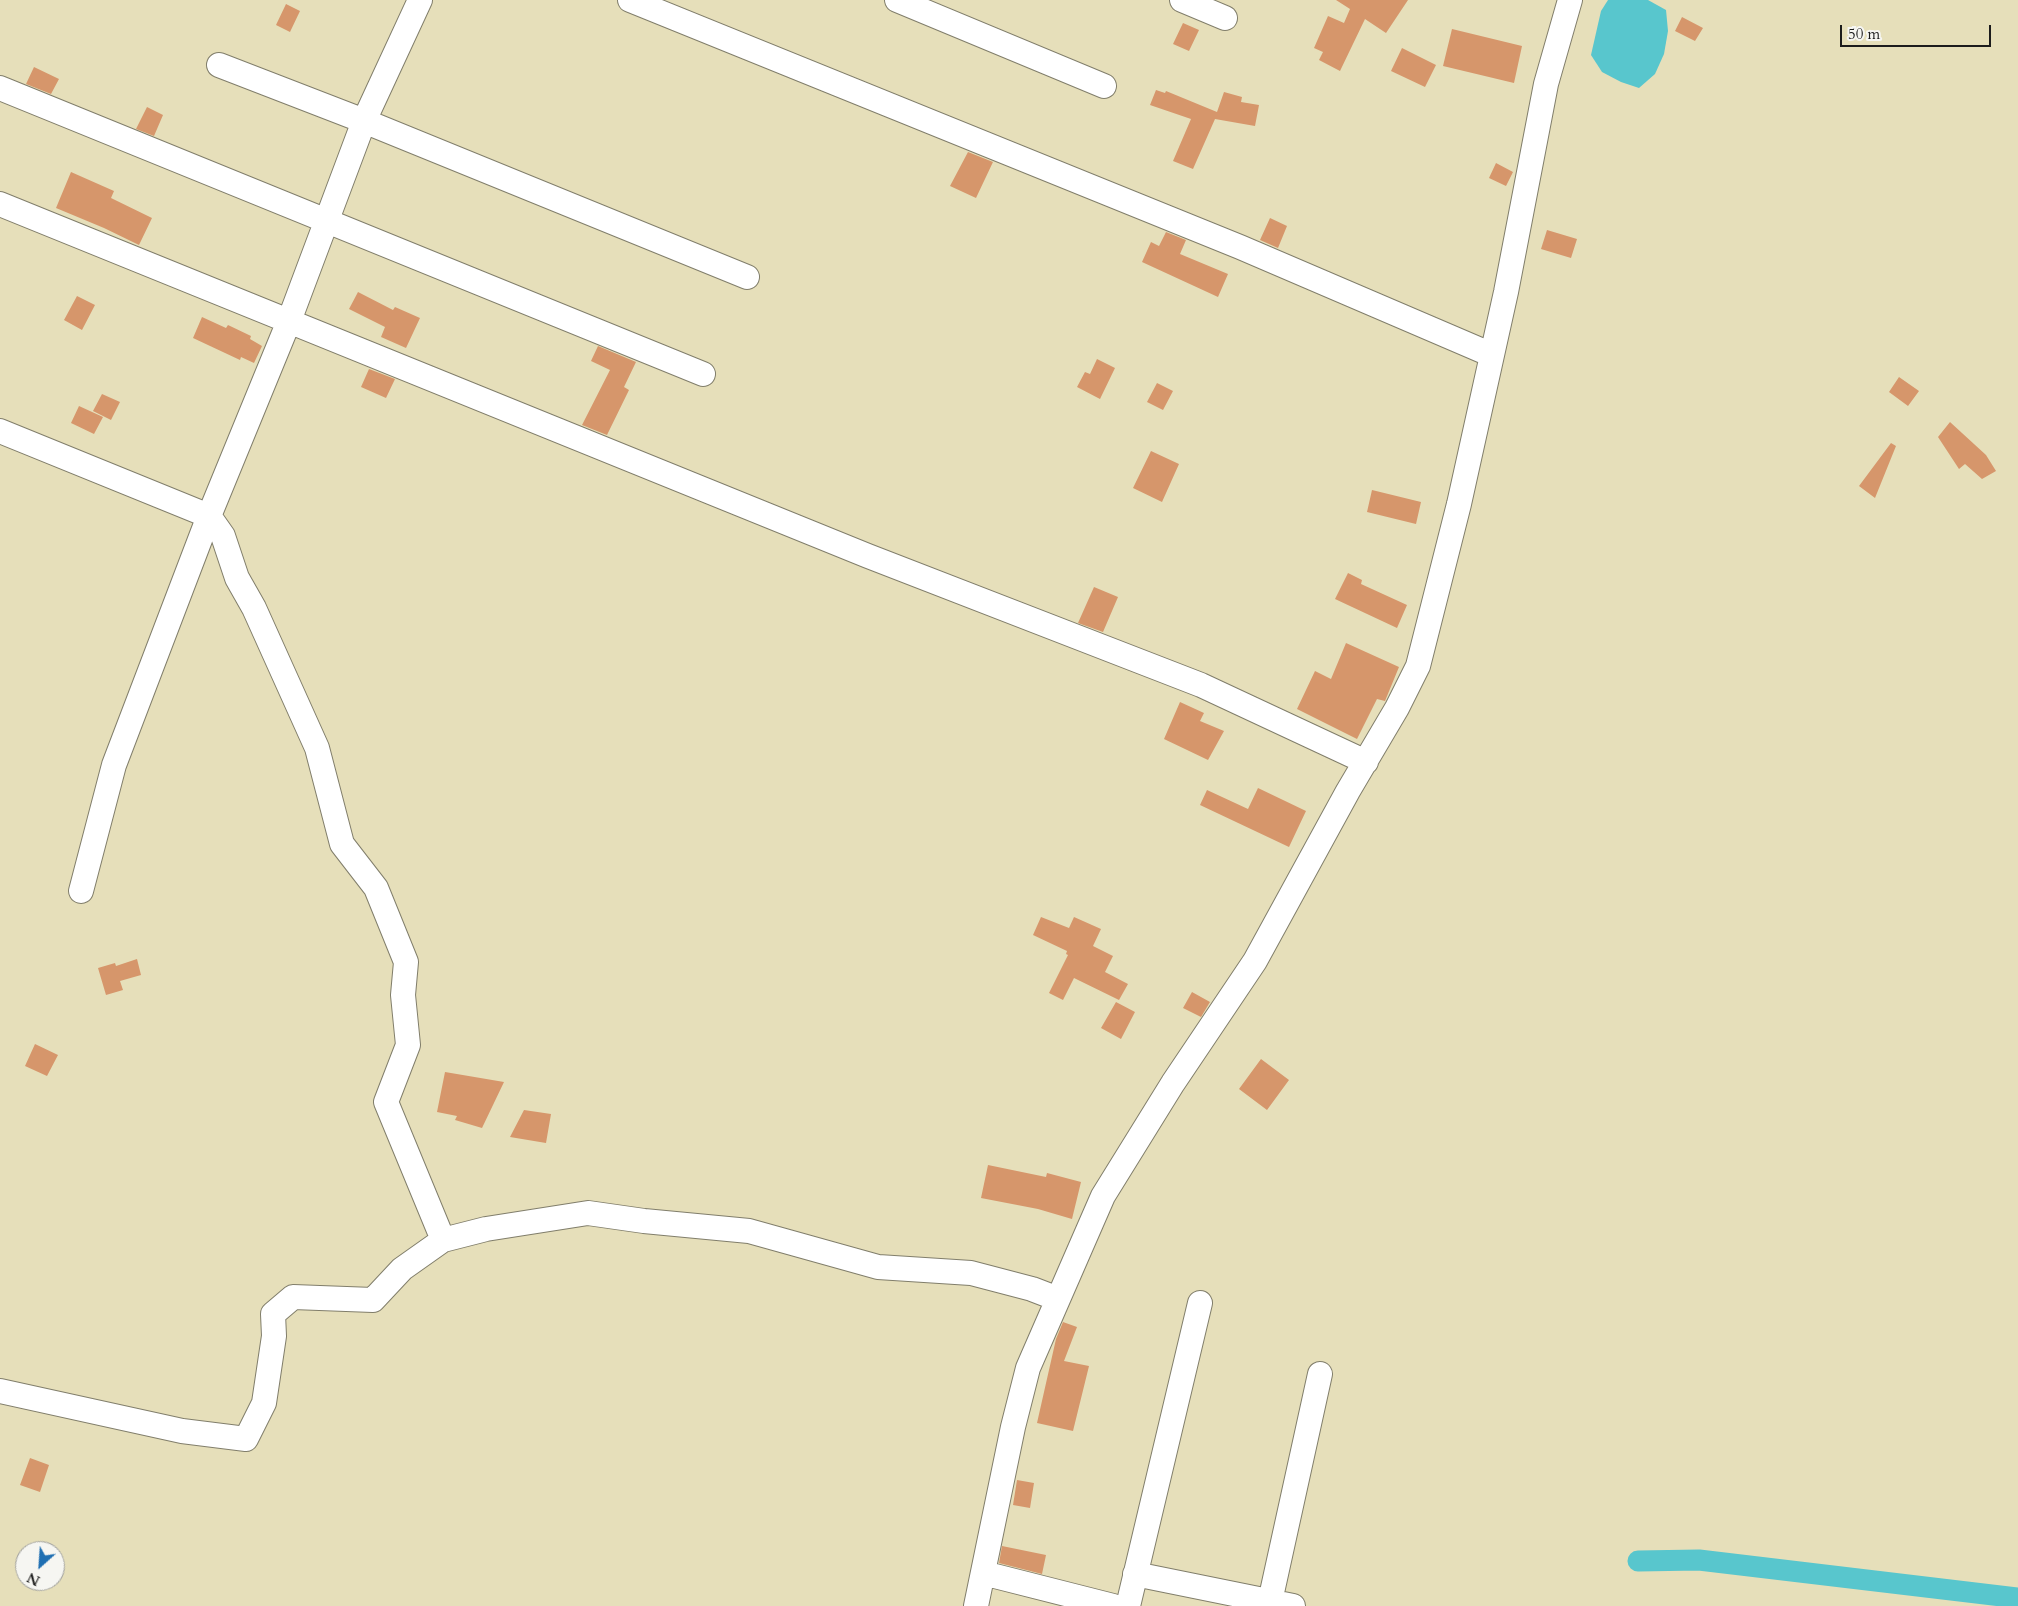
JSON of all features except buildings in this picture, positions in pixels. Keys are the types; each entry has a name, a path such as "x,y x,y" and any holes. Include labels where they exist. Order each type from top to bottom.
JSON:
{"street":[{"path":"81,891 114,765 209,516 289,321 364,121 420,0"},
{"path":"630,0 1231,243 1492,355"},
{"path":"897,0 1104,86"},
{"path":"1182,0 1225,18"},
{"path":"976,1606 1013,1426 1028,1368 1103,1196 1173,1083 1255,960 1397,708 1418,666 1459,504 1492,355 1546,84 1570,0"},
{"path":"219,65 364,121 747,277"},
{"path":"0,88 703,374"},
{"path":"0,204 868,556 1201,685 1366,762"},
{"path":"0,431 209,516 223,536 237,578 254,608 317,748 342,844 376,888 406,962 403,995 408,1045 386,1102 443,1240"},
{"path":"0,1391 182,1431 246,1438 264,1403 274,1336 273,1314 293,1297 373,1300 402,1269 443,1240 486,1230 588,1213 644,1221 748,1231 878,1267 971,1273 1032,1289 1058,1299"},
{"path":"1128,1606 1200,1303"},
{"path":"1269,1604 1320,1374"},
{"path":"983,1573 1113,1606"},
{"path":"1135,1574 1269,1604 1294,1606"}],"water":[{"path":"1608,0 1648,0 1666,10 1668,31 1664,54 1655,74 1639,88 1621,82 1602,72 1591,55 1601,11"}],"waterway":[{"path":"1638,1561 1699,1560 2018,1598"}]}
